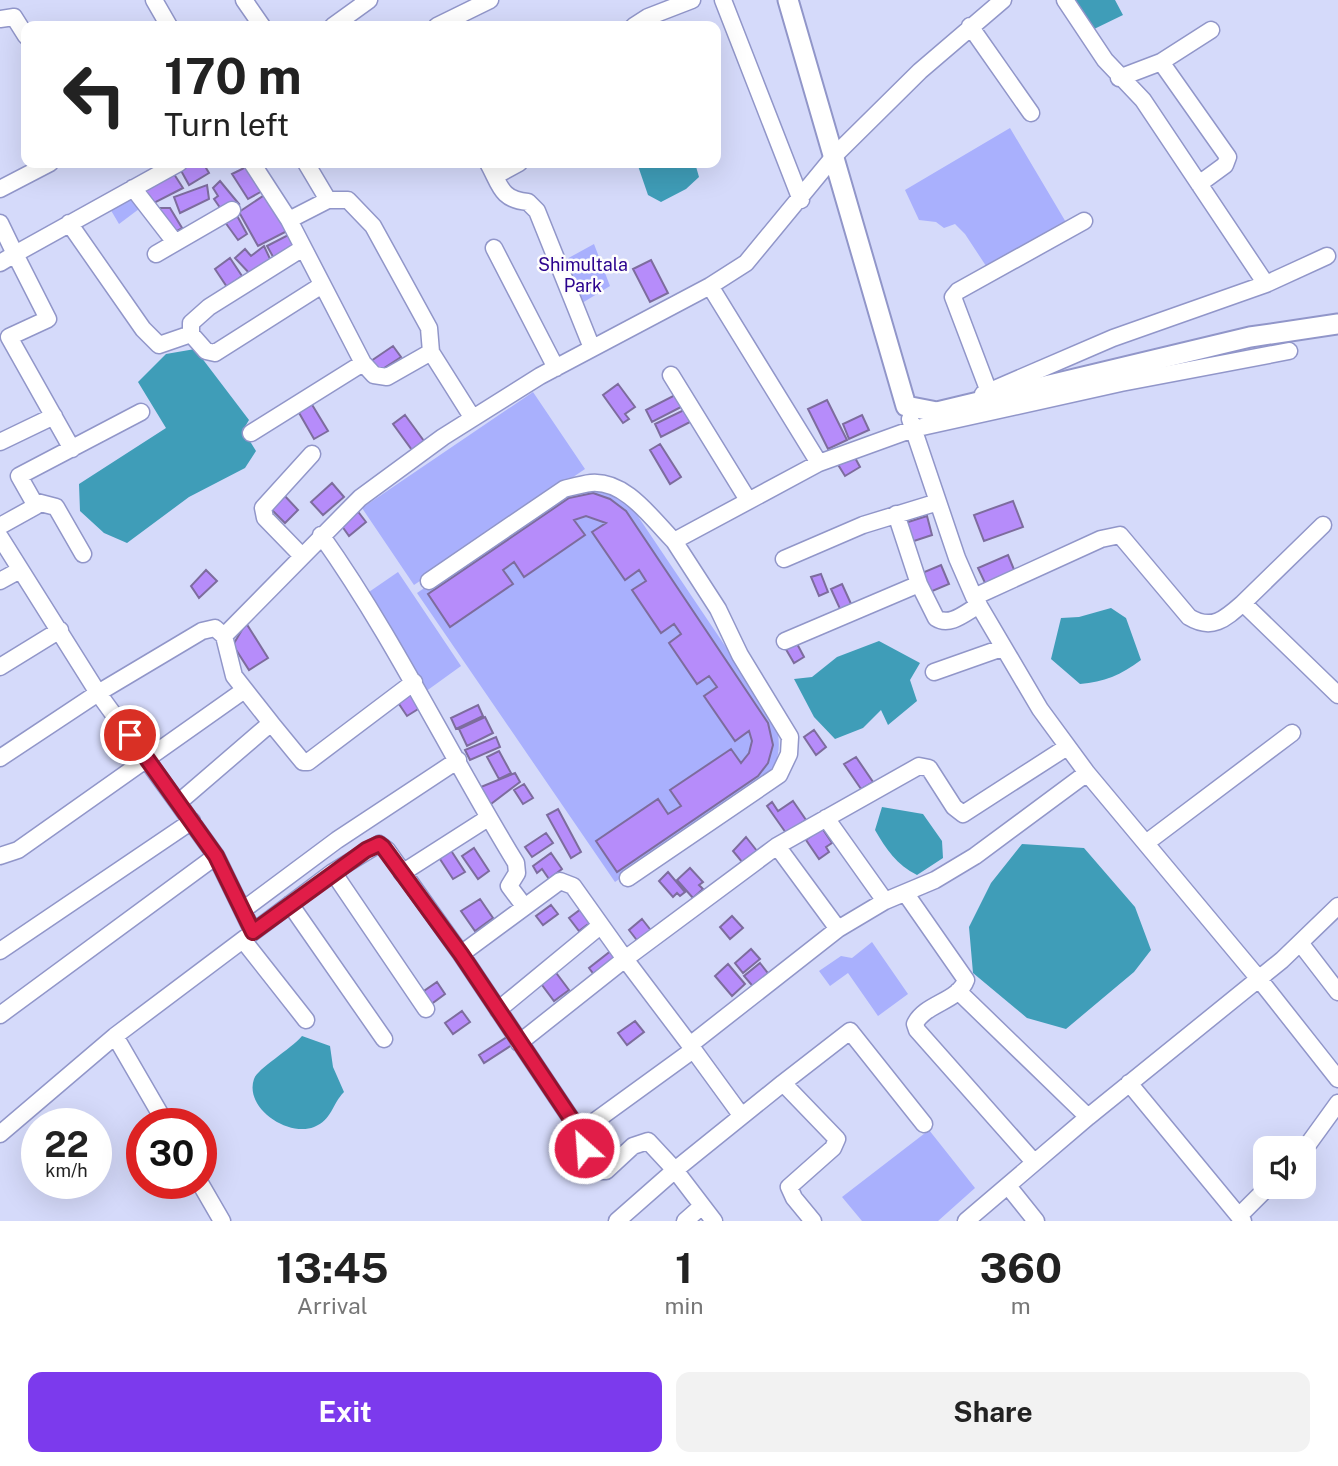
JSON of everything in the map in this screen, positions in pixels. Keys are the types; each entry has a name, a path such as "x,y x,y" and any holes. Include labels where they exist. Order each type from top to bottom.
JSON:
{"main road":[{"path":"788,0 906,406 937,412 1250,337 1338,324"}],"street":[{"path":"154,0 166,21"},
{"path":"244,0 259,21"},
{"path":"344,7 369,0"},
{"path":"447,21 490,0"},
{"path":"642,21 692,0"},
{"path":"723,0 801,200"},
{"path":"224,636 360,498 472,417 592,348 710,286 746,263 801,200 835,155 920,71 1003,0"},
{"path":"1065,0 1119,78 1143,100 1266,284"},
{"path":"0,19 14,17 21,28"},
{"path":"970,26 1031,113"},
{"path":"1119,78 1161,62 1211,30"},
{"path":"1161,62 1228,158 1225,165 1199,184"},
{"path":"0,189 40,168"},
{"path":"0,262 170,168"},
{"path":"255,168 289,220 363,363 374,375 387,377 431,352"},
{"path":"309,168 328,200"},
{"path":"491,169 506,196 512,201 528,202 537,211 592,348"},
{"path":"133,188 174,241"},
{"path":"289,220 328,200 348,200 373,226 429,328 431,352 472,417"},
{"path":"156,254 174,241 232,210"},
{"path":"989,392 953,298 958,291 1084,221"},
{"path":"0,223 48,319 5,339 72,449"},
{"path":"69,223 153,340 165,345 191,334"},
{"path":"494,247 556,368"},
{"path":"303,248 208,307 191,323 191,334 206,351 215,353 322,285"},
{"path":"948,409 1113,338 1266,284 1327,256"},
{"path":"710,286 819,463"},
{"path":"674,541 819,463 914,429 1121,383 1289,351"},
{"path":"251,433 363,363"},
{"path":"671,375 748,500"},
{"path":"906,406 938,502 976,601 1002,648 1087,773 1259,979 1338,1079"},
{"path":"0,526 36,506 19,477 141,412"},
{"path":"0,442 54,416"},
{"path":"301,555 265,518 263,508 312,454"},
{"path":"429,582 564,489 590,483 604,484 630,497 674,541 718,608 740,655 790,737 789,754 779,775 628,878"},
{"path":"33,501 56,507 83,554"},
{"path":"784,559 896,514 938,502"},
{"path":"896,514 919,584 940,621 952,620 976,601 1112,535 1126,539 1182,610 1199,622 1214,624 1223,621 1244,603 1323,525"},
{"path":"321,535 414,682 518,868 509,886 524,906"},
{"path":"0,537 98,692 216,856 243,910 248,936 306,1020"},
{"path":"0,581 20,570"},
{"path":"785,641 919,584"},
{"path":"1244,603 1338,695"},
{"path":"0,758 98,692 202,631 215,628 224,636 229,664 243,691 299,758 308,762 414,682"},
{"path":"0,667 60,630"},
{"path":"934,672 1002,648"},
{"path":"0,856 18,849 243,691"},
{"path":"178,803 271,723"},
{"path":"1146,844 1292,733"},
{"path":"519,1043 625,959 777,846 908,772 925,766 933,773 954,807 963,814 1067,747"},
{"path":"243,910 337,840 458,760"},
{"path":"580,1132 691,1048 838,929 885,901 906,894 975,856 1087,773"},
{"path":"402,873 488,818"},
{"path":"826,818 885,901"},
{"path":"0,951 192,821"},
{"path":"0,1134 115,1036 332,872 379,844 387,850 461,954 580,1132 595,1171 606,1171 634,1146 648,1141 675,1170 714,1221"},
{"path":"777,846 838,929"},
{"path":"0,1015 216,856"},
{"path":"332,872 426,1009"},
{"path":"461,954 553,884 568,881 741,1115"},
{"path":"906,894 965,976 964,985 958,991 921,1014 915,1024 917,1030 1034,1162"},
{"path":"290,904 384,1039"},
{"path":"967,1221 1087,1117 1301,944 1338,906"},
{"path":"498,1010 600,926"},
{"path":"1301,944 1338,992"},
{"path":"958,991 1087,1117"},
{"path":"617,1221 741,1115 850,1031 924,1124"},
{"path":"115,1036 157,1108"},
{"path":"783,1083 837,1139 833,1148 789,1187 794,1198 813,1221"},
{"path":"1129,1083 1241,1219 1258,1199"},
{"path":"1314,1136 1338,1103"},
{"path":"1008,1186 1036,1221"},
{"path":"209,1199 222,1221"},
{"path":"685,1221 702,1206"}],"green space":[{"path":"1010,128 1067,224 988,269 965,234 955,224 944,228 936,222 919,220 905,190"},
{"path":"132,194 143,206 119,224 109,207"},
{"name":"Shimultala Park","path":"594,244 610,286 574,308 554,266"},
{"path":"533,392 585,469 414,585 362,508"},
{"path":"591,486 613,491 631,506 775,720 779,743 775,764 767,779 615,882 417,593 564,492"},
{"path":"398,572 461,666 425,692 366,594"},
{"path":"872,942 908,994 878,1016 848,973 830,986 819,971 841,956 852,958"},
{"path":"929,1130 975,1188 938,1221 862,1221 842,1197"}],"shaded area":[{"path":"1067,0 1115,0 1123,15 1090,31"},
{"path":"639,168 696,168 699,177 686,189 661,202 648,195"},
{"path":"195,349 249,420 243,430 256,451 245,468 189,497 127,543 104,533 80,511 79,484 166,428 138,382 166,354"},
{"path":"1111,608 1126,618 1141,660 1112,677 1080,684 1051,659 1061,618 1079,617"},
{"path":"879,641 920,663 910,680 917,701 888,725 881,710 863,728 835,739 814,717 794,679 812,677 837,657"},
{"path":"882,807 923,814 942,841 943,858 917,875 898,861 875,830"},
{"path":"1022,844 1084,848 1135,907 1151,950 1134,972 1066,1029 1027,1018 973,973 969,927 991,883"},
{"path":"302,1036 330,1046 333,1067 344,1092 325,1120 314,1127 304,1129 292,1128 270,1118 262,1110 253,1090 257,1075"}],"building":[{"path":"180,168 206,168 209,173 189,185"},
{"path":"249,168 264,190 248,199 232,174"},
{"path":"172,171 183,188 152,204 143,187"},
{"path":"220,181 239,204 223,212 214,199 218,196 213,188"},
{"path":"207,185 209,199 180,213 174,197"},
{"path":"269,192 289,230 258,246 239,212"},
{"path":"155,208 170,208 182,228 173,233"},
{"path":"235,212 247,234 238,240 222,218"},
{"path":"292,233 300,247 276,262 267,246"},
{"path":"264,246 271,261 250,274 235,258 245,249 251,256"},
{"path":"230,258 242,276 227,287 215,269"},
{"path":"651,260 668,293 650,302 633,269"},
{"path":"393,346 401,357 378,372 371,361"},
{"path":"618,384 635,407 625,414 629,419 623,423 603,395"},
{"path":"677,394 683,406 652,422 646,410"},
{"path":"827,400 847,440 828,449 808,409"},
{"path":"311,403 328,431 314,439 298,411"},
{"path":"686,409 692,421 661,437 655,424"},
{"path":"405,415 424,441 412,450 393,424"},
{"path":"862,415 869,430 849,439 843,424"},
{"path":"660,444 681,477 670,484 650,450"},
{"path":"853,454 860,467 845,476 837,463"},
{"path":"332,483 344,497 323,515 311,502"},
{"path":"593,493 610,499 626,511 768,723 773,745 768,763 758,776 617,872 596,841 658,799 668,814 681,806 670,790 731,749 741,763 749,753 752,741 749,731 735,741 704,696 717,687 709,676 697,684 669,643 681,634 674,624 661,633 632,590 646,581 639,570 625,580 592,532 606,523 586,516 574,520 585,535 524,577 514,562 503,570 513,584 450,627 428,594 569,498"},
{"path":"283,494 298,510 285,523 269,507"},
{"path":"1013,501 1023,527 984,541 974,515"},
{"path":"356,509 366,522 349,536 339,522"},
{"path":"927,516 932,535 911,542 905,523"},
{"path":"1008,555 1015,572 986,585 978,568"},
{"path":"941,565 949,584 930,592 922,573"},
{"path":"206,570 217,581 199,598 191,586"},
{"path":"821,574 828,592 819,596 811,577"},
{"path":"842,584 852,606 841,611 831,589"},
{"path":"246,623 268,658 249,670 233,645"},
{"path":"795,640 804,657 794,663 784,646"},
{"path":"413,691 423,706 407,716 397,701"},
{"path":"478,705 483,716 456,729 451,718"},
{"path":"485,717 493,733 467,746 459,729"},
{"path":"814,730 826,747 816,755 804,737"},
{"path":"496,737 500,747 470,760 465,750"},
{"path":"499,751 511,773 499,779 487,757"},
{"path":"856,757 873,782 861,789 844,764"},
{"path":"515,773 520,782 487,807 476,789"},
{"path":"524,784 533,798 523,804 514,790"},
{"path":"793,801 806,820 786,833 767,806 772,802 778,811"},
{"path":"558,809 581,852 571,858 547,815"},
{"path":"822,828 832,843 826,847 829,852 819,859 806,840"},
{"path":"546,833 553,843 532,857 525,847"},
{"path":"746,837 757,851 742,862 733,851"},
{"path":"474,848 489,871 478,879 462,856"},
{"path":"450,849 465,872 453,879 438,856"},
{"path":"551,853 562,869 549,879 542,869 537,873 533,866"},
{"path":"690,868 703,882 699,885 703,889 693,898 677,880"},
{"path":"668,872 685,892 680,896 677,893 673,897 659,881"},
{"path":"480,899 493,918 475,931 461,911"},
{"path":"551,905 558,914 543,925 536,916"},
{"path":"581,909 594,925 589,928 587,925 579,931 569,918"},
{"path":"732,916 743,928 730,939 720,927"},
{"path":"642,919 653,933 639,943 629,930"},
{"path":"751,949 760,959 743,973 735,963"},
{"path":"612,950 618,958 595,976 589,968"},
{"path":"760,963 771,977 756,990 744,976"},
{"path":"728,964 745,984 732,996 715,976"},
{"path":"554,970 569,990 554,1001 539,981"},
{"path":"437,982 445,994 430,1005 421,993"},
{"path":"462,1011 470,1022 453,1034 445,1023"},
{"path":"635,1021 644,1032 627,1045 618,1033"},
{"path":"507,1037 512,1045 484,1063 479,1055"}],"route":[{"path":"130,735 216,856 253,932 332,872 374,845 379,844 387,850 461,954 580,1132 584,1148"}]}
